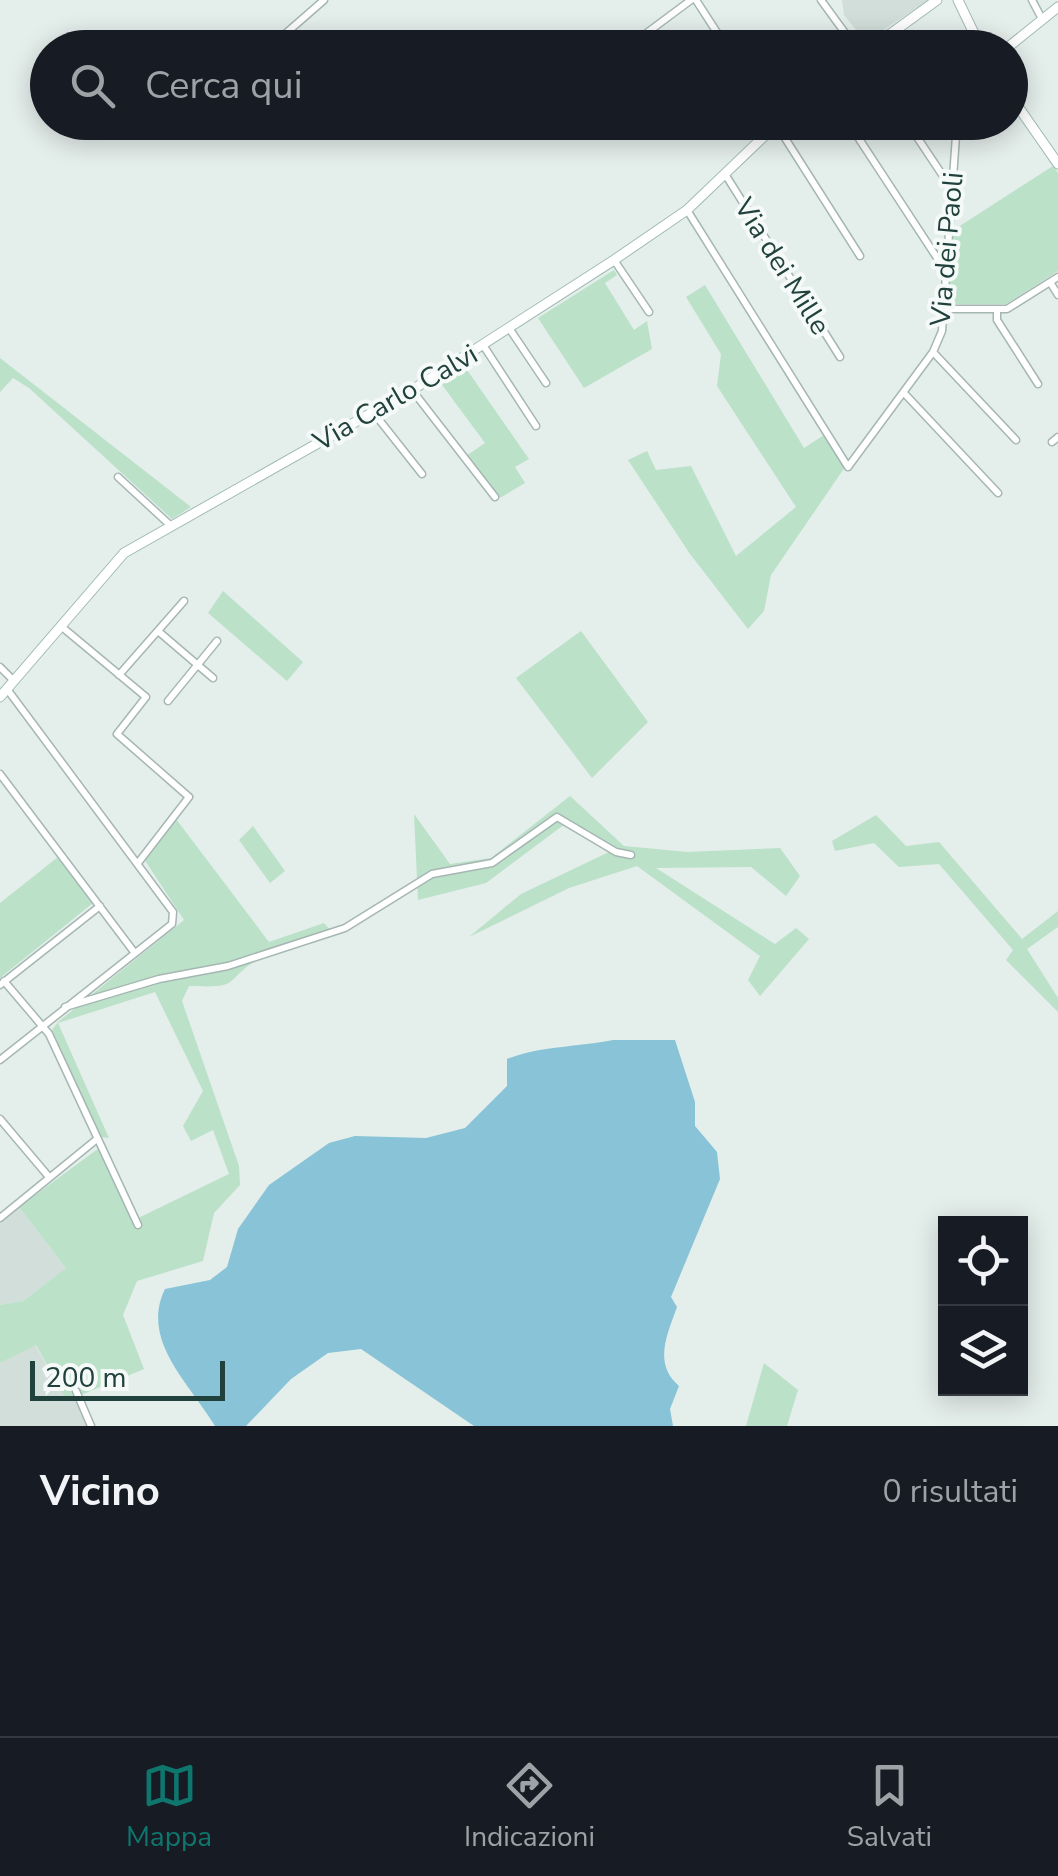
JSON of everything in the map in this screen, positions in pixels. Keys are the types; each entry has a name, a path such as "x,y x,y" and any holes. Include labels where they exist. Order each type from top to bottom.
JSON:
{"street":[{"path":"290,30 324,0"},
{"path":"651,30 694,0 715,30"},
{"path":"821,0 843,30"},
{"path":"896,30 937,0"},
{"path":"958,0 972,30"},
{"path":"1032,0 1042,19"},
{"path":"1028,31 1058,7"},
{"path":"1028,120 1058,164"},
{"name":"Via Carlo Calvi","path":"7,689 124,553 483,346 686,210 760,140"},
{"path":"788,140 860,256"},
{"path":"860,140 944,268"},
{"path":"919,140 951,189"},
{"name":"Via dei Paoli","path":"686,210 848,467 933,352 945,308 944,268 955,140"},
{"name":"Via dei Mille","path":"725,174 840,357"},
{"path":"614,260 648,312"},
{"path":"945,308 997,310 1058,277"},
{"path":"1050,282 1058,295"},
{"path":"997,310 997,320 1038,384"},
{"path":"509,328 546,383"},
{"path":"483,346 536,426"},
{"path":"933,352 1016,440"},
{"path":"412,390 494,498"},
{"path":"904,393 998,494"},
{"path":"373,412 422,474"},
{"path":"118,477 170,525"},
{"path":"119,675 184,601"},
{"path":"62,626 146,697 118,734 189,797 138,863"},
{"path":"158,631 212,678"},
{"path":"168,700 217,641"},
{"path":"0,667 7,689 173,912 172,924 0,1060"},
{"path":"0,774 134,952"},
{"path":"64,1007 254,958 345,928 432,874 492,863 557,817 616,852 631,855"},
{"path":"100,906 2,983 49,1034 138,1225"},
{"path":"0,1120 49,1177"},
{"path":"2,1213 97,1139"},
{"path":"76,1391 91,1426"}],"shaded area":[{"path":"842,0 929,0 883,30 856,30 844,15"},
{"path":"19,1207 66,1268 23,1301 0,1305 0,1222"},
{"path":"35,1345 64,1396 76,1397 87,1426 0,1426 0,1363"}],"green space":[{"path":"1053,166 1058,173 1058,271 1006,304 949,304 952,231"},
{"path":"614,270 617,275 605,283 634,330 647,321 652,349 584,388 538,318"},
{"path":"705,285 804,448 824,435 845,467 771,575 764,611 748,629 690,554 628,460 647,451 656,470 691,466 736,556 796,507 717,386 721,354 686,297"},
{"path":"0,358 191,507 172,519 29,388 13,378 0,392"},
{"path":"465,367 529,459 515,467 525,483 498,499 466,456 485,443 440,382"},
{"path":"223,591 303,662 287,681 208,613"},
{"path":"581,631 648,722 592,778 516,678"},
{"path":"570,796 624,846 687,852 780,848 800,876 786,896 751,867 656,868 775,944 796,928 809,939 760,996 748,980 760,956 637,866 569,888 469,937 521,894 609,852 565,824 486,883 418,900 414,814 450,864 491,858"},
{"path":"876,815 906,846 939,842 1022,939 1058,911 1058,927 1027,949 1058,998 1058,1012 1006,960 1013,950 939,864 899,867 874,843 835,851 832,841"},
{"path":"176,819 269,942 324,923 332,932 266,954 225,985 189,986 182,1001 239,1166 240,1185 214,1213 203,1261 137,1281 123,1315 144,1369 76,1397 64,1396 36,1345 0,1363 0,1305 23,1301 66,1268 19,1207 99,1148 132,1221 229,1174 213,1130 191,1141 183,1126 203,1091 155,992 58,1023 109,1138 100,1137 52,1030 58,1022 184,920 144,859"},
{"path":"253,826 285,871 270,883 239,840"},
{"path":"58,857 93,903 0,978 0,903"},
{"path":"764,1363 798,1390 787,1426 746,1426"}],"water":[{"path":"613,1040 675,1040 695,1102 695,1126 717,1152 720,1179 671,1297 677,1307 666,1338 664,1359 679,1386 670,1409 673,1426 474,1426 361,1349 328,1353 291,1379 246,1426 215,1426 171,1360 159,1326 159,1308 165,1289 210,1280 227,1267 238,1229 269,1185 329,1143 355,1136 426,1138 465,1128 507,1086 507,1059"}]}
